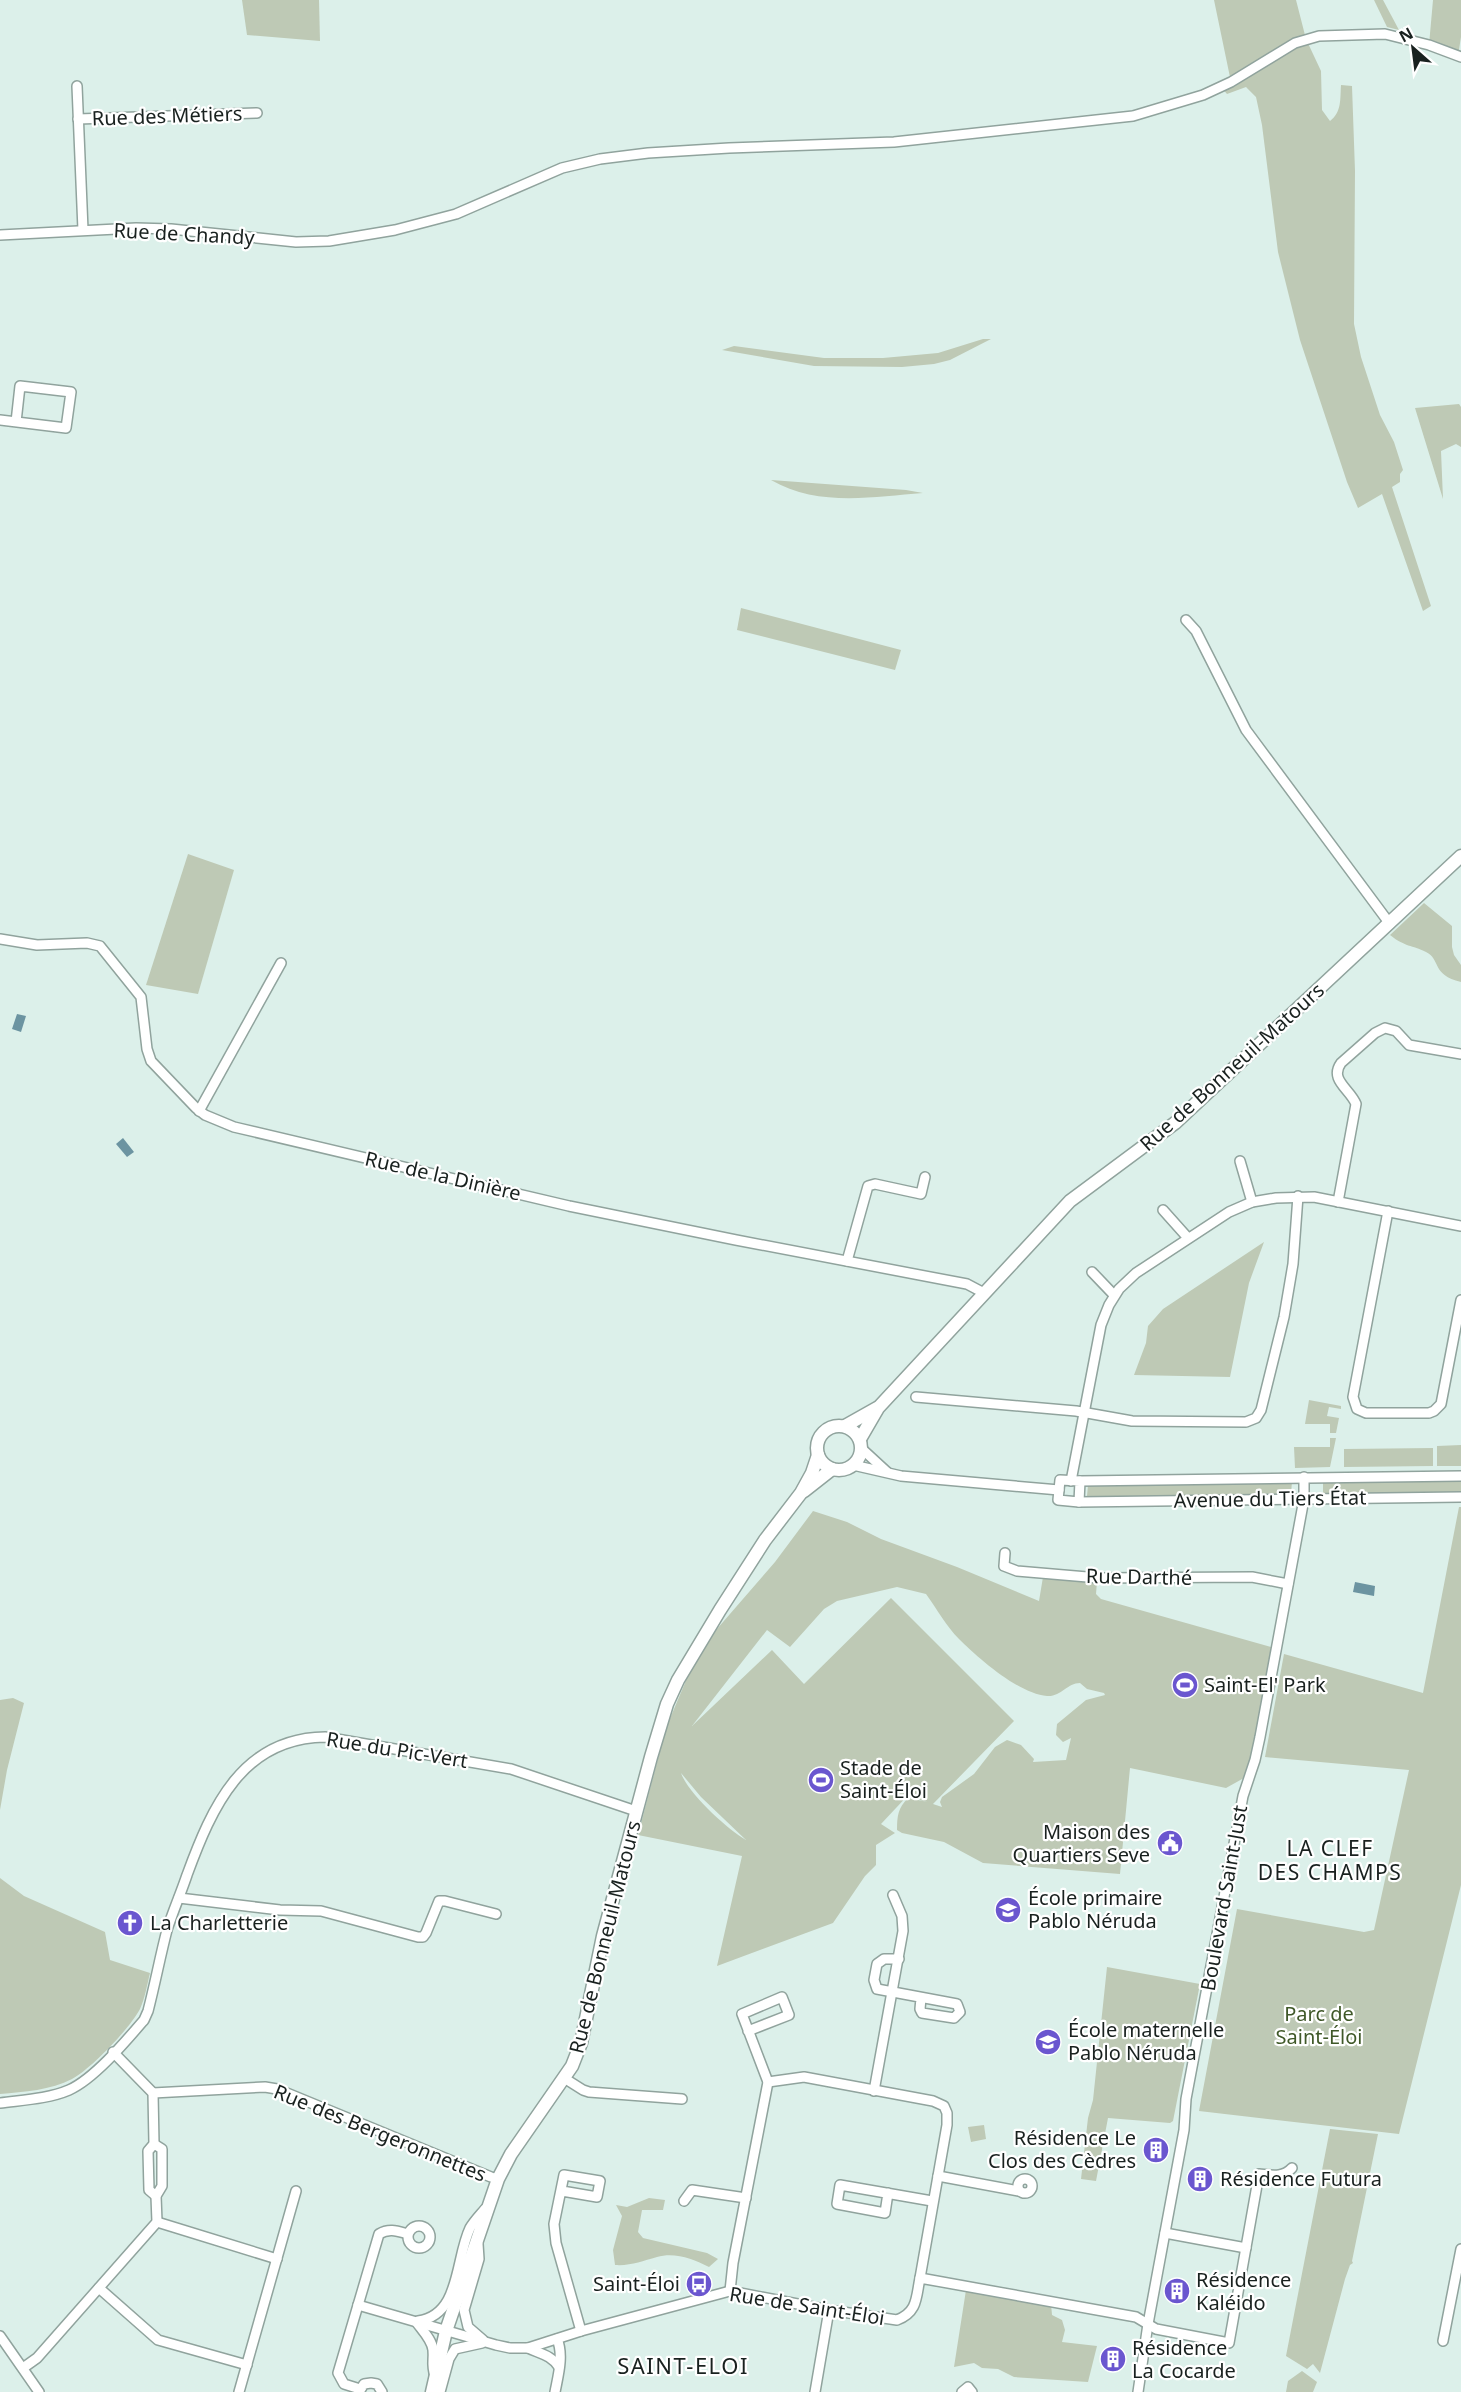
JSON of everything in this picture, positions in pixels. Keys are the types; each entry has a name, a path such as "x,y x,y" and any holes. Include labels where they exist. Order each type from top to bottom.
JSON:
{"main road":[{"name":"Rue de Bonneuil-Matours","path":"861,1444 878,1408 1070,1202 1175,1123 1390,924 1461,855"},
{"name":"Rue de Bonneuil-Matours","path":"845,1426 878,1408"},
{"path":"834,1426 845,1426 853,1430 861,1444 859,1458 853,1465 842,1470 831,1469 818,1455 817,1443 822,1433 834,1426"},
{"name":"Rue de Bonneuil-Matours","path":"432,2392 447,2331 487,2206 498,2179 511,2154 572,2066 585,2030 603,1935 636,1811 668,1704 678,1680 765,1540 801,1493 812,1473 818,1455"},
{"name":"Rue de Bonneuil-Matours","path":"801,1493 831,1469"}],"street":[{"name":"Rue de Chandy","path":"0,235 83,230 171,229 296,242 329,241 425,223 483,204 562,168 622,156 729,148 894,142 1133,116 1212,92 1278,52 1306,39 1352,34 1392,35 1461,57"},
{"name":"Rue des Métiers","path":"77,86 83,230"},
{"name":"Rue des Métiers","path":"78,119 257,113"},
{"path":"0,420 16,422 66,428 71,392 20,386 16,422"},
{"path":"1185,620 1196,631 1246,730 1390,924"},
{"name":"Rue de la Dinière","path":"0,939 37,945 87,943 100,946 141,997 147,1048 152,1061 199,1111 234,1127 569,1206 967,1284 984,1293"},
{"path":"199,1111 281,963"},
{"path":"1338,1202 1356,1108 1354,1099 1338,1078 1337,1068 1341,1063 1375,1033 1385,1028 1395,1031 1409,1046 1461,1054"},
{"path":"1240,1161 1252,1203"},
{"path":"846,1261 868,1186 875,1184 921,1194 925,1177"},
{"path":"916,1397 1084,1413 1128,1421 1246,1422 1256,1418 1261,1410 1284,1317 1293,1264 1298,1196"},
{"path":"1076,1481 1060,1480 1058,1500 1079,1502 1076,1481 1084,1413 1101,1325 1114,1295 1136,1273 1188,1238 1229,1212 1252,1203 1298,1196 1461,1226"},
{"path":"1163,1210 1188,1238"},
{"path":"1388,1211 1353,1397 1357,1409 1366,1413 1434,1411 1441,1404 1461,1300"},
{"path":"1092,1272 1114,1295"},
{"path":"861,1444 889,1474"},
{"path":"853,1465 889,1474 1059,1490"},
{"name":"Avenue du Tiers État","path":"1076,1481 1461,1476"},
{"name":"Boulevard Saint-Just","path":"1138,2392 1148,2324 1184,2130 1186,2099 1241,1806 1255,1760 1304,1499 1304,1477"},
{"name":"Avenue du Tiers État","path":"1079,1502 1461,1497"},
{"name":"Rue Darthé","path":"1005,1552 1004,1566 1017,1570 1099,1578 1252,1577 1288,1584"},
{"name":"Rue du Pic-Vert","path":"0,2103 68,2090 86,2079 144,2020 167,1931 208,1820 226,1792 260,1757 275,1747 300,1739 334,1737 511,1768 636,1811"},
{"path":"768,2082 804,2077 874,2091 899,1959 903,1923 893,1895"},
{"path":"179,1898 280,1910 328,1912 418,1937 426,1934 440,1901 496,1914"},
{"path":"899,1959 884,1959 879,1962 874,1980 877,1989 921,1998"},
{"path":"730,2291 733,2263 768,2082 748,2031 742,2014 782,1997 789,2015 748,2031"},
{"path":"23,2368 37,2358 157,2222 156,2196 162,2186 162,2149 154,2144 153,2093 113,2052"},
{"path":"564,2078 589,2092 682,2099"},
{"name":"Rue des Bergeronnettes","path":"153,2093 265,2087 277,2089 498,2179"},
{"name":"Rue de Saint-Éloi","path":"357,2305 510,2348 528,2348 581,2331 730,2291 897,2320 907,2316 914,2307 920,2278 947,2113 944,2106 933,2101 874,2091"},
{"path":"920,2278 1137,2317 1156,2329 1229,2343 1259,2174 1280,2175 1292,2168"},
{"path":"938,2176 1019,2191"},
{"path":"888,2193 885,2213 837,2204 840,2185 932,2200"},
{"path":"684,2201 692,2190 746,2198"},
{"path":"562,2191 554,2224 556,2244 581,2331"},
{"path":"239,2392 296,2192"},
{"path":"415,2322 430,2319 441,2312 450,2296 471,2227 487,2206"},
{"path":"157,2222 277,2259"},
{"path":"382,2392 377,2384 371,2382 364,2384 359,2390 344,2384 338,2373 379,2234 385,2230 393,2230 408,2234"},
{"path":"1165,2233 1246,2248"},
{"path":"478,2236 479,2259 464,2310 468,2327 485,2342"},
{"path":"1443,2341 1461,2249"},
{"path":"99,2288 158,2340 247,2365"},
{"path":"815,2392 829,2310"},
{"path":"415,2322 425,2332 433,2350 431,2366 436,2377"},
{"path":"0,2336 39,2392"},
{"path":"555,2392 560,2344 557,2339"},
{"path":"440,2392 448,2359 455,2349 485,2342"},
{"path":"528,2348 547,2355 559,2367"},
{"path":"962,2392 968,2387 972,2392"}],"green space":[{"path":"242,0 319,0 320,41 247,35"},
{"path":"1214,0 1296,0 1306,39 1321,71 1322,110 1330,121 1337,114 1341,85 1352,86 1355,171 1354,324 1361,357 1380,415 1394,442 1403,470 1400,474 1400,482 1392,487 1431,606 1423,611 1382,494 1358,508 1347,482 1300,340 1278,252 1262,125 1256,97 1246,87 1227,94 1221,87 1231,82"},
{"path":"1374,0 1383,0 1399,30 1387,27"},
{"path":"1433,0 1461,0 1461,37 1458,56 1429,45"},
{"path":"983,339 991,339 950,360 902,367 814,366 722,350 734,346 824,358 883,358 938,353"},
{"path":"1459,404 1461,407 1461,447 1456,444 1441,451 1443,499 1415,408"},
{"path":"771,480 923,493 865,498 826,497 807,494"},
{"path":"741,608 901,650 895,670 737,630"},
{"path":"188,854 234,870 198,994 146,985"},
{"path":"1424,903 1452,926 1452,947 1461,965 1461,982 1445,975 1431,955 1400,942 1390,935"},
{"path":"1264,1242 1249,1283 1230,1377 1134,1375 1146,1343 1148,1326 1163,1309"},
{"path":"1309,1400 1341,1406 1341,1409 1329,1407 1327,1416 1339,1418 1336,1433 1330,1433 1330,1424 1305,1424"},
{"path":"1330,1438 1336,1438 1330,1467 1295,1468 1294,1447 1330,1447"},
{"path":"1461,1445 1461,1466 1437,1466 1437,1446"},
{"path":"1433,1448 1433,1466 1344,1467 1344,1449"},
{"path":"1461,1479 1461,1494 1323,1495 1323,1481"},
{"path":"1292,1481 1291,1495 1089,1498 1087,1496 1088,1485"},
{"name":"Parc de Saint-Éloi","path":"1459,1507 1461,1507 1461,1885 1399,2134 1199,2111 1237,1909 1364,1932 1374,1930 1409,1770 1265,1757 1284,1654 1423,1693"},
{"path":"813,1511 847,1522 881,1539 1039,1601 1043,1577 1097,1582 1096,1594 1101,1599 1271,1647 1252,1758 1244,1778 1226,1788 1130,1768 1120,1874 983,1863 944,1842 902,1833 897,1830 897,1820 900,1809 908,1798 928,1802 920,1800 911,1792 881,1824 895,1833 876,1845 876,1865 865,1876 833,1923 717,1966 742,1856 638,1835 666,1728 690,1671 710,1637 775,1562","holes":["897,1587 926,1594 959,1639 988,1665 1024,1689 1036,1694 1052,1696 1071,1685 1080,1683 1087,1689 1104,1693 1105,1695 1086,1700 1057,1724 1056,1735 1063,1742 1071,1738 1066,1760 1033,1762 1034,1759 1021,1745 1007,1740 995,1747 974,1774 942,1797 940,1802 942,1807 933,1804 1014,1721 891,1598 804,1684 772,1650 692,1726 767,1630 790,1647 824,1609 837,1601","681,1773 701,1797 746,1840 709,1810 691,1790"]},
{"path":"13,1698 24,1703 7,1770 0,1810 0,1700"},
{"path":"0,1878 24,1896 105,1932 110,1960 150,1973 140,2009 135,2017 89,2067 72,2079 55,2086 0,2094"},
{"path":"1107,1967 1200,1984 1173,2121 1170,2123 1108,2118 1096,2181 1081,2179 1088,2118 1093,2100"},
{"path":"984,2125 986,2139 971,2142 968,2127"},
{"path":"1330,2129 1378,2134 1353,2263 1345,2279 1320,2373 1313,2364 1307,2369 1286,2356"},
{"path":"649,2198 665,2200 663,2210 642,2210 638,2232 643,2238 707,2253 718,2259 709,2267 690,2259 670,2255 631,2264 615,2265 613,2250 622,2216 616,2205 627,2207"},
{"path":"966,2290 1051,2304 1052,2315 1062,2320 1065,2330 1062,2342 1097,2346 1088,2382 1014,2377 998,2369 982,2368 974,2363 954,2367"},
{"path":"1302,2371 1317,2382 1313,2392 1286,2392 1288,2381"}],"water":[{"path":"17,1014 26,1016 21,1032 12,1029"},
{"path":"123,1138 134,1152 127,1157 116,1144"},
{"path":"1355,1582 1375,1586 1374,1596 1353,1592"}],"place":[{"name":"Saint-El' Park","path":"1185,1685"},
{"name":"Stade de Saint-Éloi","path":"821,1780"},
{"name":"Maison des Quartiers Seve","path":"1170,1843"},
{"name":"École primaire Pablo Néruda","path":"1008,1910"},
{"name":"La Charletterie","path":"130,1923"},
{"name":"École maternelle Pablo Néruda","path":"1048,2042"},
{"name":"Résidence Le Clos des Cèdres","path":"1156,2150"},
{"name":"Résidence Futura","path":"1200,2179"},
{"name":"Saint-Éloi","path":"699,2284"},
{"name":"Résidence Kaléido","path":"1177,2291"},
{"name":"Résidence La Cocarde","path":"1113,2359"}],"district":[{"name":"LA CLEF DES CHAMPS","path":"1330,1861"},
{"name":"SAINT-ELOI","path":"683,2366"}]}
